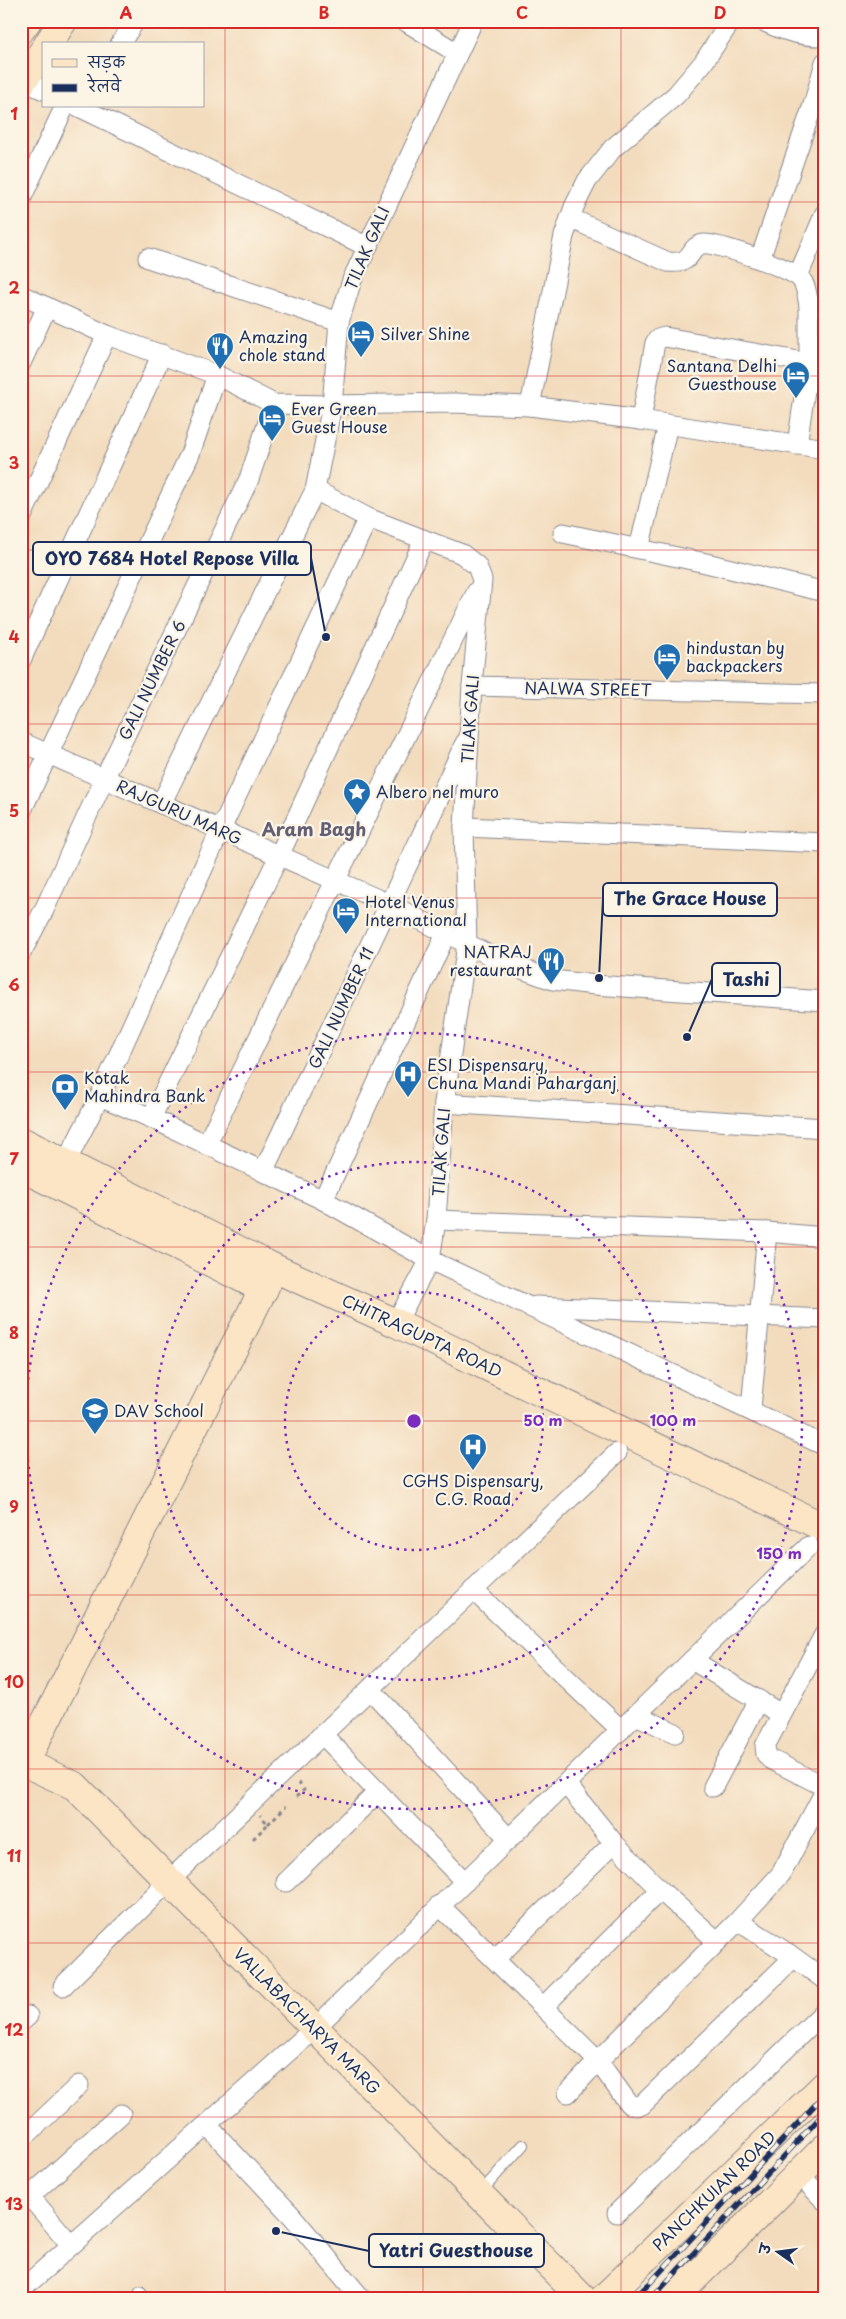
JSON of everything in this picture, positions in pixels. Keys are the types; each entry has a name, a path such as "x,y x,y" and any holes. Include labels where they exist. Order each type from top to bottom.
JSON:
{"street":[{"path":"21,29 26,21"},
{"path":"49,42 63,21"},
{"path":"121,42 135,21"},
{"path":"405,21 457,53"},
{"name":"TILAK GALI","path":"161,804 316,490 332,405 340,322 352,280 366,246 473,21"},
{"path":"530,406 556,273 570,218 587,181 613,148 676,95 703,63 731,21"},
{"path":"763,21 782,30 809,37 825,36"},
{"path":"29,85 42,55"},
{"path":"760,259 814,102 825,62"},
{"path":"21,199 64,108"},
{"path":"82,108 366,246"},
{"path":"798,276 825,213"},
{"path":"570,218 668,262 678,263 688,259 695,248 702,244 713,244 760,259 798,276 805,284 817,307 797,445"},
{"path":"148,258 340,322"},
{"path":"21,295 107,335 217,376 274,404 454,403 530,406 641,420 825,449"},
{"path":"21,363 47,307"},
{"path":"21,518 107,335"},
{"path":"641,420 655,343 658,338 665,337 809,363"},
{"path":"21,660 162,354"},
{"path":"21,812 50,755 190,454 217,376"},
{"name":"GALI NUMBER 6","path":"21,953 44,910 104,779 249,479 274,404"},
{"path":"639,549 668,425"},
{"path":"206,1145 482,580 477,566 462,554 368,518 316,490"},
{"path":"66,1162 100,1096 220,831 368,518"},
{"path":"563,533 706,563 825,592"},
{"path":"151,1118 279,856 424,540"},
{"name":"TILAK GALI","path":"396,1323 430,1260 436,1220 444,1103 467,944 464,827 472,686 482,580"},
{"name":"NALWA STREET","path":"472,686 825,694"},
{"name":"GALI NUMBER 11","path":"263,1172 469,735"},
{"name":"RAJGURU MARG","path":"21,742 389,904 505,963 553,980 605,986 825,1001"},
{"path":"464,827 825,843"},
{"path":"323,1200 446,934"},
{"path":"100,1096 151,1118 323,1200 430,1260 751,1409 825,1446"},
{"path":"444,1103 825,1128"},
{"name":"CHITRAGUPTA ROAD","path":"21,1141 66,1162 269,1278"},
{"name":"CHITRAGUPTA ROAD","path":"21,1167 269,1278 396,1323 817,1537"},
{"path":"436,1220 768,1232 825,1238"},
{"path":"751,1409 758,1316 768,1232"},
{"path":"23,1763 269,1278"},
{"path":"527,1305 825,1319"},
{"path":"64,1986 169,1881 617,1453"},
{"path":"25,2292 71,2245 315,2028 817,1537"},
{"path":"473,1590 620,1730"},
{"path":"568,2093 738,1921 781,1874 825,1789 770,1759 766,1754 765,1746 825,1633"},
{"path":"692,1660 781,1714"},
{"path":"370,1689 509,1839"},
{"path":"713,1787 759,1700"},
{"path":"636,1715 675,1733"},
{"path":"322,1734 465,1882"},
{"name":"VALLABACHARYA MARG","path":"23,1763 75,1786 582,2298"},
{"path":"566,1784 614,1843 660,1890 717,1941"},
{"path":"286,1882 378,1792"},
{"path":"495,1959 614,1843"},
{"path":"544,2006 660,1890"},
{"path":"439,1905 598,2061 629,2104 636,2106 642,2105 788,1963 789,1954"},
{"path":"738,1921 825,1980"},
{"path":"617,2213 825,2011"},
{"path":"21,2140 79,2085"},
{"name":"PANCHKUIAN ROAD","path":"608,2296 825,2085"},
{"path":"71,2245 24,2195 122,2114"},
{"path":"207,2125 292,2216 361,2298"},
{"path":"674,2298 825,2148"},
{"path":"799,2174 825,2201"}],"lane":[{"path":"479,2194 523,2145"}],"path":[{"path":"296,1798 304,1790"},
{"path":"268,1824 286,1806"}],"railway":[{"path":"634,2298 825,2094"},
{"path":"652,2298 825,2112"}],"place":[{"name":"Silver Shine","path":"361,358"},
{"name":"Amazing chole stand","path":"220,370"},
{"name":"Santana Delhi Guesthouse","path":"796,399"},
{"name":"Ever Green Guest House","path":"272,442"},
{"name":"OYO 7684 Hotel Repose Villa","path":"326,637"},
{"name":"hindustan by backpackers","path":"667,681"},
{"name":"Albero nel muro","path":"357,816"},
{"name":"Hotel Venus International","path":"346,935"},
{"name":"The Grace House","path":"599,978"},
{"name":"NATRAJ restaurant","path":"551,985"},
{"name":"Tashi","path":"687,1037"},
{"name":"ESI Dispensary, Chuna Mandi Paharganj","path":"408,1098"},
{"name":"Kotak Mahindra Bank","path":"65,1111"},
{"name":"DAV School","path":"95,1435"},
{"name":"CGHS Dispensary, C.G. Road","path":"473,1471"},
{"name":"Yatri Guesthouse","path":"276,2231"}],"district":[{"name":"Aram Bagh","path":"314,830"}]}
